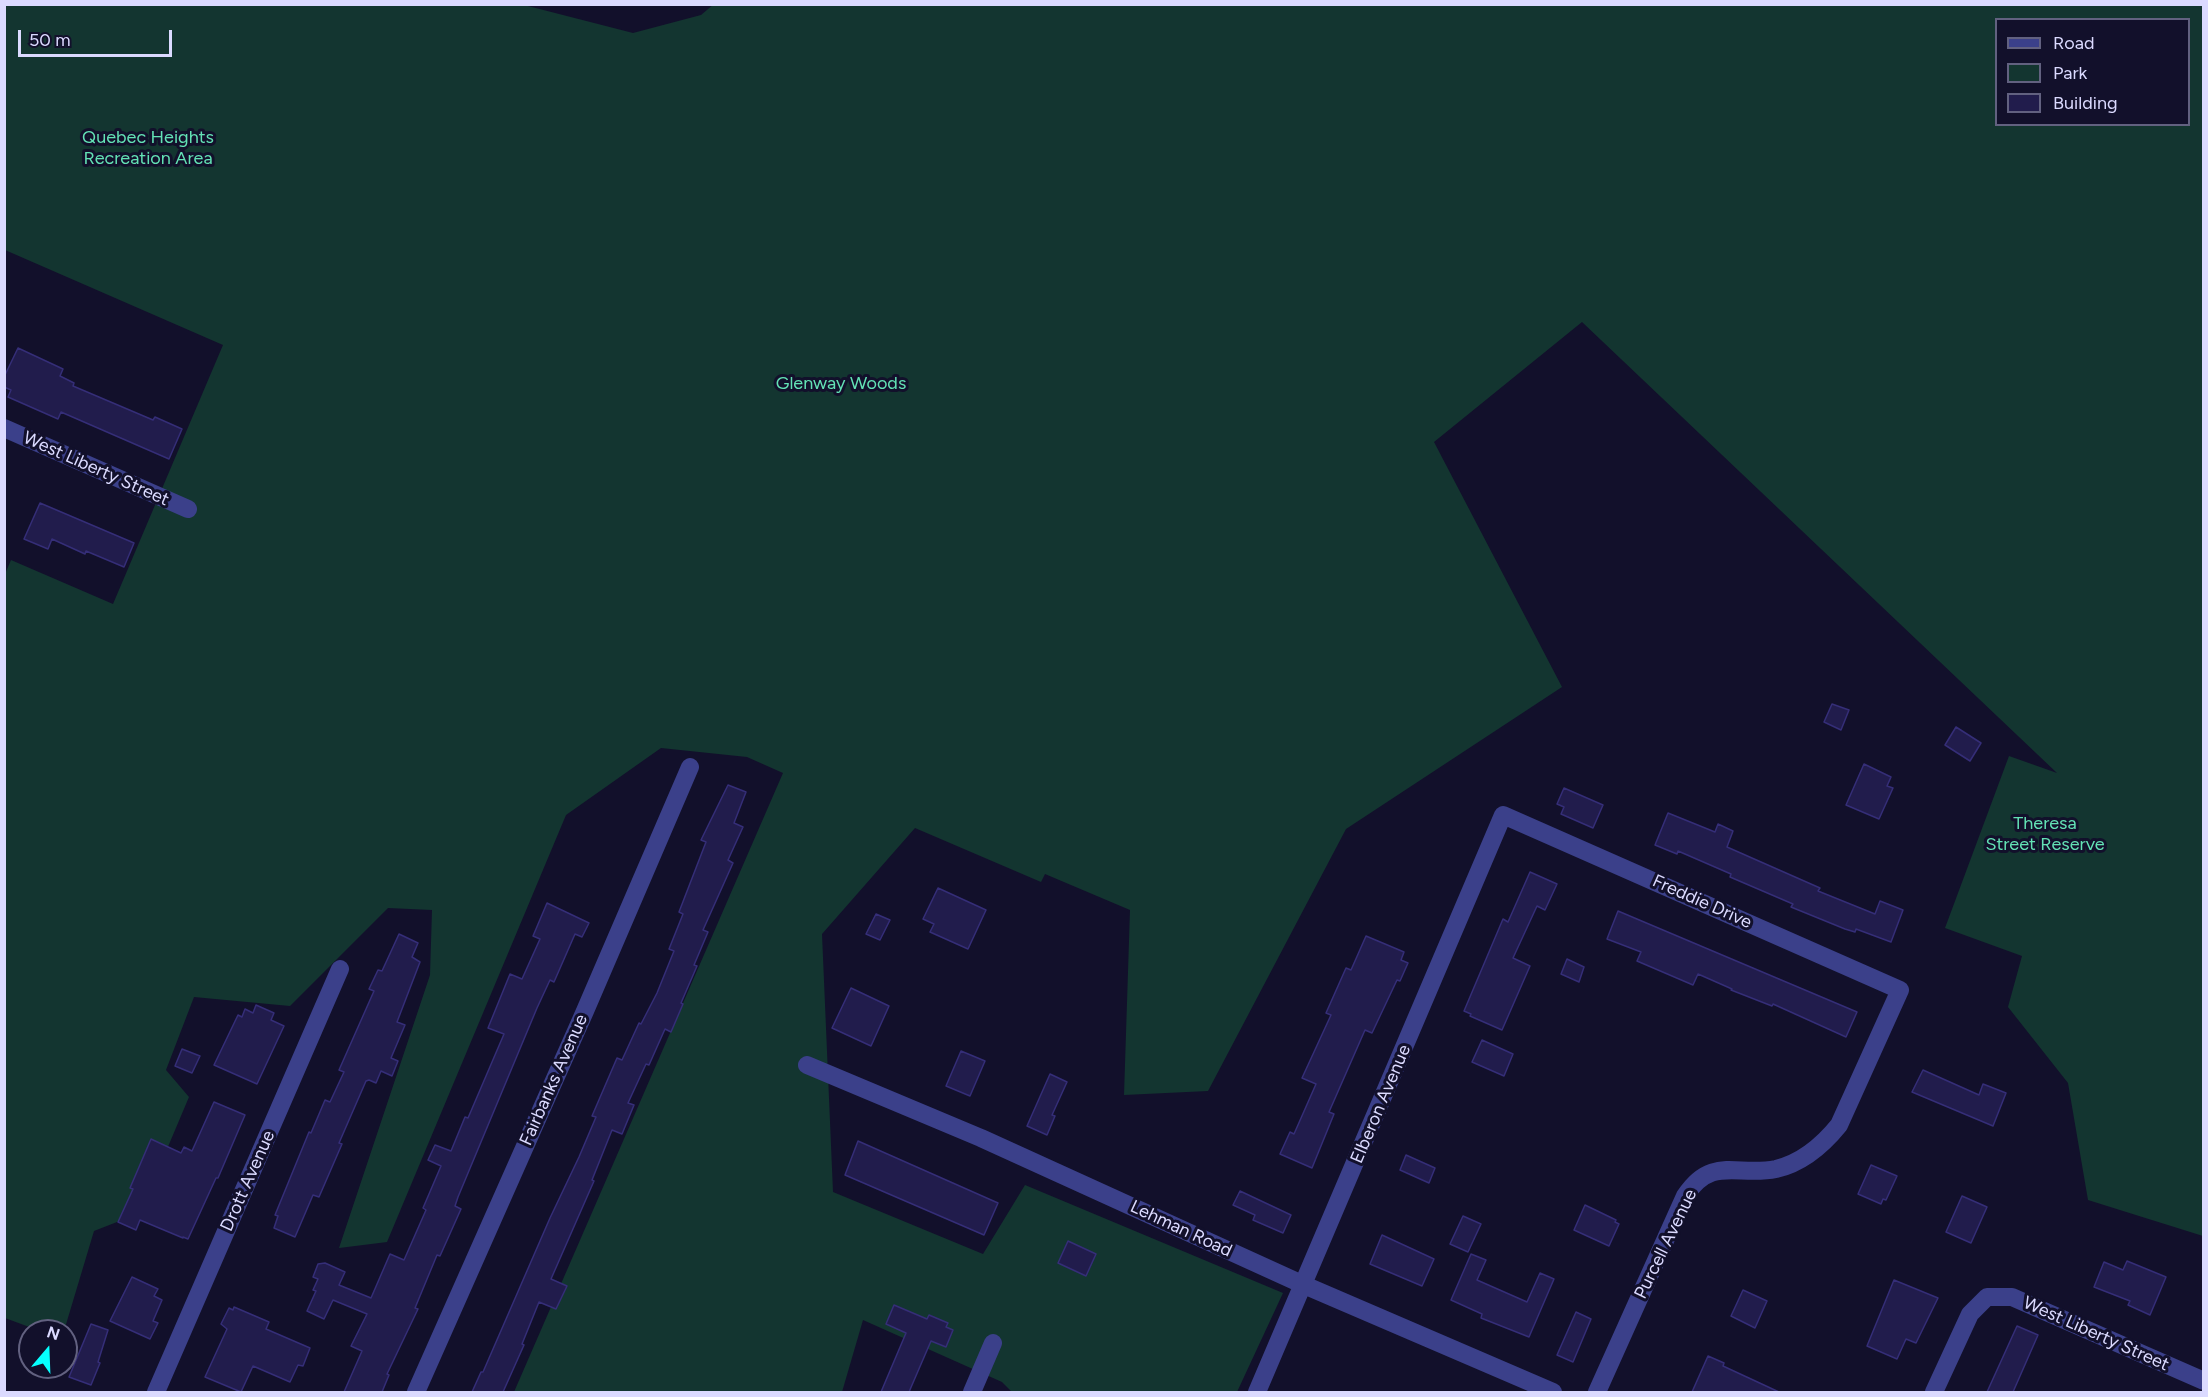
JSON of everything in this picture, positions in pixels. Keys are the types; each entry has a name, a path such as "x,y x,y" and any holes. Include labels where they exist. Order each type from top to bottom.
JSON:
{"street":[{"name":"West Liberty Street","path":"4,428 188,509"},
{"name":"Fairbanks Avenue","path":"416,1392 585,1011 690,767"},
{"name":"Freddie Drive","path":"1503,815 1900,990"},
{"name":"Elberon Avenue","path":"1257,1392 1503,815"},
{"name":"Drott Avenue","path":"156,1392 340,969"},
{"name":"Purcell Avenue","path":"1597,1392 1680,1206 1692,1185 1712,1171 1724,1169 1756,1171 1785,1166 1811,1153 1826,1141 1839,1125 1900,990"},
{"name":"Lehman Road","path":"807,1065 981,1138 1304,1285 1553,1392"},
{"name":"West Liberty Street","path":"1934,1392 1970,1314 1987,1297 2012,1297 2204,1382"},
{"path":"972,1392 993,1343"}],"green space":[{"path":"714,4 2203,5 2203,1236 2088,1200 2068,1083 2008,1007 2022,956 1945,928 2009,756 2057,773 1582,322 1434,442 1562,687 1346,829 1208,1091 1124,1095 1130,910 1045,874 1041,882 915,828 822,934 833,1192 983,1254 1025,1185 1283,1293 1237,1392 1012,1392 1002,1382 863,1320 842,1392 514,1392 783,773 747,757 661,748 566,815 387,1242 339,1248 430,975 432,910 388,908 290,1006 194,997 166,1070 189,1097 140,1213 94,1231 68,1319 18,1319 18,1323 5,1318 5,574 11,560 113,604 223,345 5,250 5,5 524,5 633,33 701,15"}],"building":[{"path":"18,348 63,369 60,376 74,383 73,386 153,420 155,417 182,429 169,459 61,412 58,419 8,397 11,390 4,387 4,377"},
{"path":"40,503 134,543 124,567 86,551 85,554 52,539 48,549 24,539"},
{"path":"1832,704 1849,710 1841,730 1824,722"},
{"path":"1956,727 1981,743 1970,761 1945,745"},
{"path":"1864,764 1891,777 1887,786 1893,788 1879,819 1846,805"},
{"path":"728,785 746,792 734,823 743,827 728,860 733,863 703,930 708,932 671,1032 665,1029 649,1065 646,1064 628,1103 634,1105 622,1134 612,1130 592,1180 594,1181 551,1279 567,1286 556,1309 539,1302 522,1344 524,1345 503,1392 472,1392 579,1157 596,1117 592,1116 617,1058 622,1060 639,1023 641,1024 657,993 674,951 669,949 683,914 679,912 706,842 701,840"},
{"path":"1564,788 1603,805 1593,828 1561,814 1564,807 1557,804"},
{"path":"1668,813 1715,832 1718,824 1733,831 1727,847 1820,888 1818,891 1875,914 1880,901 1903,910 1891,942 1856,929 1855,932 1845,929 1791,907 1793,904 1730,877 1731,874 1678,851 1677,854 1655,845"},
{"path":"1530,872 1557,884 1545,910 1537,906 1513,958 1530,966 1502,1030 1464,1011 1503,919 1508,922"},
{"path":"938,888 986,910 968,949 930,932 934,924 923,919"},
{"path":"547,903 589,923 582,937 575,934 554,982 550,980 537,1008 458,1197 455,1206 461,1209 440,1256 437,1255 415,1308 418,1309 387,1374 389,1375 382,1392 344,1392 362,1351 351,1346 367,1314 333,1300 324,1319 307,1311 316,1291 313,1290 318,1279 313,1277 318,1264 325,1263 345,1272 339,1285 371,1298 390,1254 404,1260 426,1210 423,1208 441,1166 428,1160 435,1145 451,1151 465,1117 468,1118 504,1034 488,1028 510,974 522,979 540,939 533,936"},
{"path":"1618,911 1857,1012 1846,1037 1698,974 1693,985 1637,961 1641,952 1607,939"},
{"path":"876,914 890,920 880,940 866,934"},
{"path":"399,934 418,943 412,957 420,962 397,1022 405,1025 391,1058 398,1061 392,1076 381,1071 376,1083 366,1081 319,1197 313,1195 295,1237 274,1228 278,1216 275,1215 309,1132 311,1133 325,1100 330,1102 344,1072 339,1070 374,991 369,989 378,970 382,971"},
{"path":"1366,936 1404,952 1401,960 1408,963 1400,981 1397,980 1372,1033 1365,1030 1329,1112 1334,1114 1312,1168 1280,1154 1290,1132 1294,1134 1316,1084 1302,1078 1331,1015 1326,1013 1346,968 1351,970"},
{"path":"1567,959 1584,967 1579,982 1561,974"},
{"path":"851,988 889,1006 871,1046 832,1028"},
{"path":"256,1005 274,1013 271,1020 284,1026 257,1084 214,1065 238,1015 242,1017 245,1009 253,1013"},
{"path":"1482,1040 1513,1054 1504,1076 1472,1062"},
{"path":"182,1049 200,1056 192,1073 175,1066"},
{"path":"961,1051 985,1061 970,1096 946,1086"},
{"path":"1923,1070 1979,1095 1983,1084 2006,1093 1993,1126 1912,1092"},
{"path":"1050,1074 1067,1082 1052,1115 1055,1116 1047,1135 1027,1126"},
{"path":"214,1102 245,1115 188,1239 140,1220 136,1230 118,1222 151,1139 181,1153 184,1147 192,1151"},
{"path":"858,1141 998,1203 984,1235 845,1175"},
{"path":"1406,1155 1435,1168 1429,1183 1400,1170"},
{"path":"1871,1165 1897,1176 1886,1200 1883,1199 1881,1204 1858,1194"},
{"path":"1240,1191 1291,1215 1283,1233 1253,1220 1255,1215 1233,1205"},
{"path":"1962,1196 1987,1207 1971,1243 1946,1232"},
{"path":"1585,1205 1616,1220 1615,1222 1619,1224 1609,1246 1574,1230"},
{"path":"1463,1216 1481,1224 1468,1252 1450,1244"},
{"path":"1382,1235 1434,1259 1422,1286 1370,1264"},
{"path":"1068,1241 1096,1254 1086,1276 1058,1263"},
{"path":"1471,1254 1486,1260 1477,1280 1527,1302 1540,1273 1554,1279 1529,1337 1481,1318 1482,1314 1451,1300"},
{"path":"2127,1261 2166,1277 2150,1315 2128,1305 2130,1301 2094,1287 2104,1262 2123,1270"},
{"path":"132,1277 158,1289 154,1296 162,1300 153,1321 158,1323 150,1339 110,1321"},
{"path":"1894,1280 1938,1298 1916,1343 1906,1339 1897,1359 1867,1346"},
{"path":"1743,1290 1767,1301 1755,1328 1731,1316"},
{"path":"894,1305 927,1319 929,1315 948,1323 946,1327 953,1330 946,1347 931,1341 909,1392 881,1392 906,1333 886,1324"},
{"path":"234,1307 269,1322 266,1329 310,1348 303,1366 298,1365 290,1382 253,1366 241,1392 205,1377 227,1329 221,1324 229,1308 233,1310"},
{"path":"1576,1312 1591,1319 1573,1362 1557,1355"},
{"path":"91,1324 108,1330 98,1362 100,1363 91,1385 74,1379 78,1379 78,1355"},
{"path":"2017,1326 2038,1335 2013,1392 1987,1392"},
{"path":"1708,1356 1724,1363 1723,1366 1779,1392 1692,1392"}],"park label":[{"name":"Quebec Heights Recreation Area","path":"148,148"},
{"name":"Glenway Woods","path":"841,384"},
{"name":"Theresa Street Reserve","path":"2045,834"}]}
